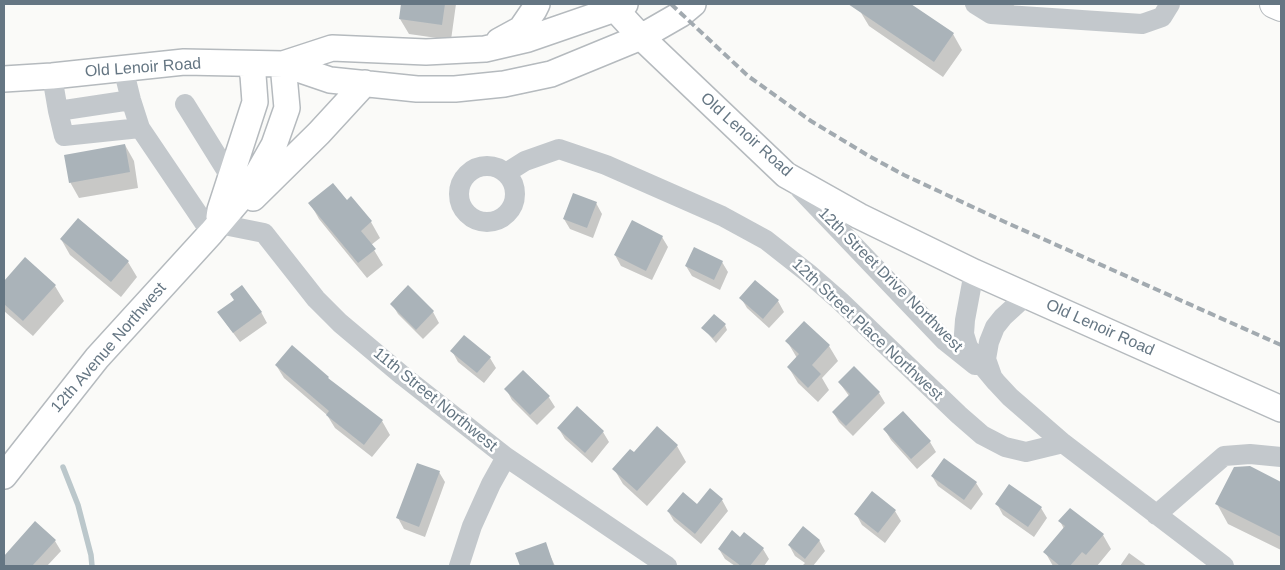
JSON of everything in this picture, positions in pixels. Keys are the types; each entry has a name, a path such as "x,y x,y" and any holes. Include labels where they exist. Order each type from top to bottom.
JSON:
{"highway":[{"path":"1274,4 1281,7"}],"main road":[{"path":"485,49 522,29 536,4"},
{"path":"617,5 641,38 681,14 693,4"},
{"name":"Old Lenoir Road","path":"4,79 52,76 184,62 282,64 332,48 426,52 485,49 528,39 617,5"},
{"name":"Old Lenoir Road","path":"282,64 330,80 417,89 455,89 504,84 551,74 641,38 786,175 859,216 974,272 1281,409"},
{"path":"215,228 255,102 254,81 249,64"},
{"name":"12th Avenue Northwest","path":"4,476 98,358 250,187 274,145 287,108 282,64"},
{"name":"12th Avenue Northwest","path":"215,228 258,195 365,84"}],"street":[{"path":"975,4 990,14 1142,24 1162,17 1170,4"},
{"path":"123,68 140,128 215,228"},
{"path":"52,76 64,136 140,128"},
{"path":"58,111 131,100"},
{"path":"185,104 231,178"},
{"name":"12th Street Place Northwest","path":"506,172 525,161 559,148 606,165 722,216 766,240 808,273 958,415 982,435 1005,446 1026,452 1063,443"},
{"name":"12th Street Drive Northwest","path":"786,175 946,341 996,382"},
{"name":"11th Street Northwest","path":"215,228 264,233 316,299 340,323 403,376 506,457 667,566"},
{"path":"974,272 964,320 964,334 968,347 996,382 1063,443 1224,566"},
{"path":"996,382 991,375 986,359 989,342 995,327 1003,316 1027,295"},
{"path":"1156,515 1224,456 1250,454 1281,456"},
{"path":"459,566 472,526 491,484 506,457"}],"building":[{"path":"401,4 445,4 442,25 399,19"},
{"path":"848,4 911,4 954,33 934,62"},
{"path":"125,144 130,172 69,183 64,155"},
{"path":"333,183 347,200 351,196 372,221 361,231 376,249 358,263 308,203"},
{"path":"573,193 597,202 587,228 563,219"},
{"path":"78,218 129,261 111,282 60,239"},
{"path":"632,220 663,236 646,271 614,255"},
{"path":"694,247 723,261 714,280 685,266"},
{"path":"25,257 56,285 23,321 4,304 4,281"},
{"path":"755,280 779,300 763,319 739,298"},
{"path":"242,285 262,312 233,333 217,312 234,300 230,294"},
{"path":"408,285 434,311 416,330 390,304"},
{"path":"714,314 726,324 713,338 701,328"},
{"path":"804,321 830,345 812,365 821,374 808,388 787,367 799,354 785,341"},
{"path":"464,335 491,357 477,373 450,351"},
{"path":"292,345 328,378 383,420 364,445 326,415 329,411 275,365"},
{"path":"854,366 880,392 846,426 832,412 850,394 838,382"},
{"path":"523,370 550,396 530,415 504,389"},
{"path":"577,406 604,431 585,453 557,428"},
{"path":"903,411 931,441 911,459 883,429"},
{"path":"657,426 678,445 637,491 612,469 630,449 634,452"},
{"path":"944,458 977,482 964,500 931,476"},
{"path":"417,463 440,471 419,527 396,518"},
{"path":"1250,466 1281,482 1281,537 1215,504 1234,467"},
{"path":"1009,484 1042,507 1028,527 995,504"},
{"path":"710,488 723,499 695,534 667,511 683,492 697,504"},
{"path":"872,491 896,510 878,533 854,514"},
{"path":"1070,508 1104,534 1086,555 1082,552 1070,566 1060,566 1043,552 1065,526 1058,521"},
{"path":"35,521 56,540 32,566 4,566 4,556"},
{"path":"803,526 820,540 805,559 788,545"},
{"path":"732,530 740,537 744,532 764,548 750,566 741,566 718,549"},
{"path":"546,542 554,566 520,566 515,553"}],"waterway":[{"path":"63,467 78,505 92,566"}],"railway":[{"path":"671,4 748,76 811,121 869,156 904,175 1005,222 1281,345"}]}
